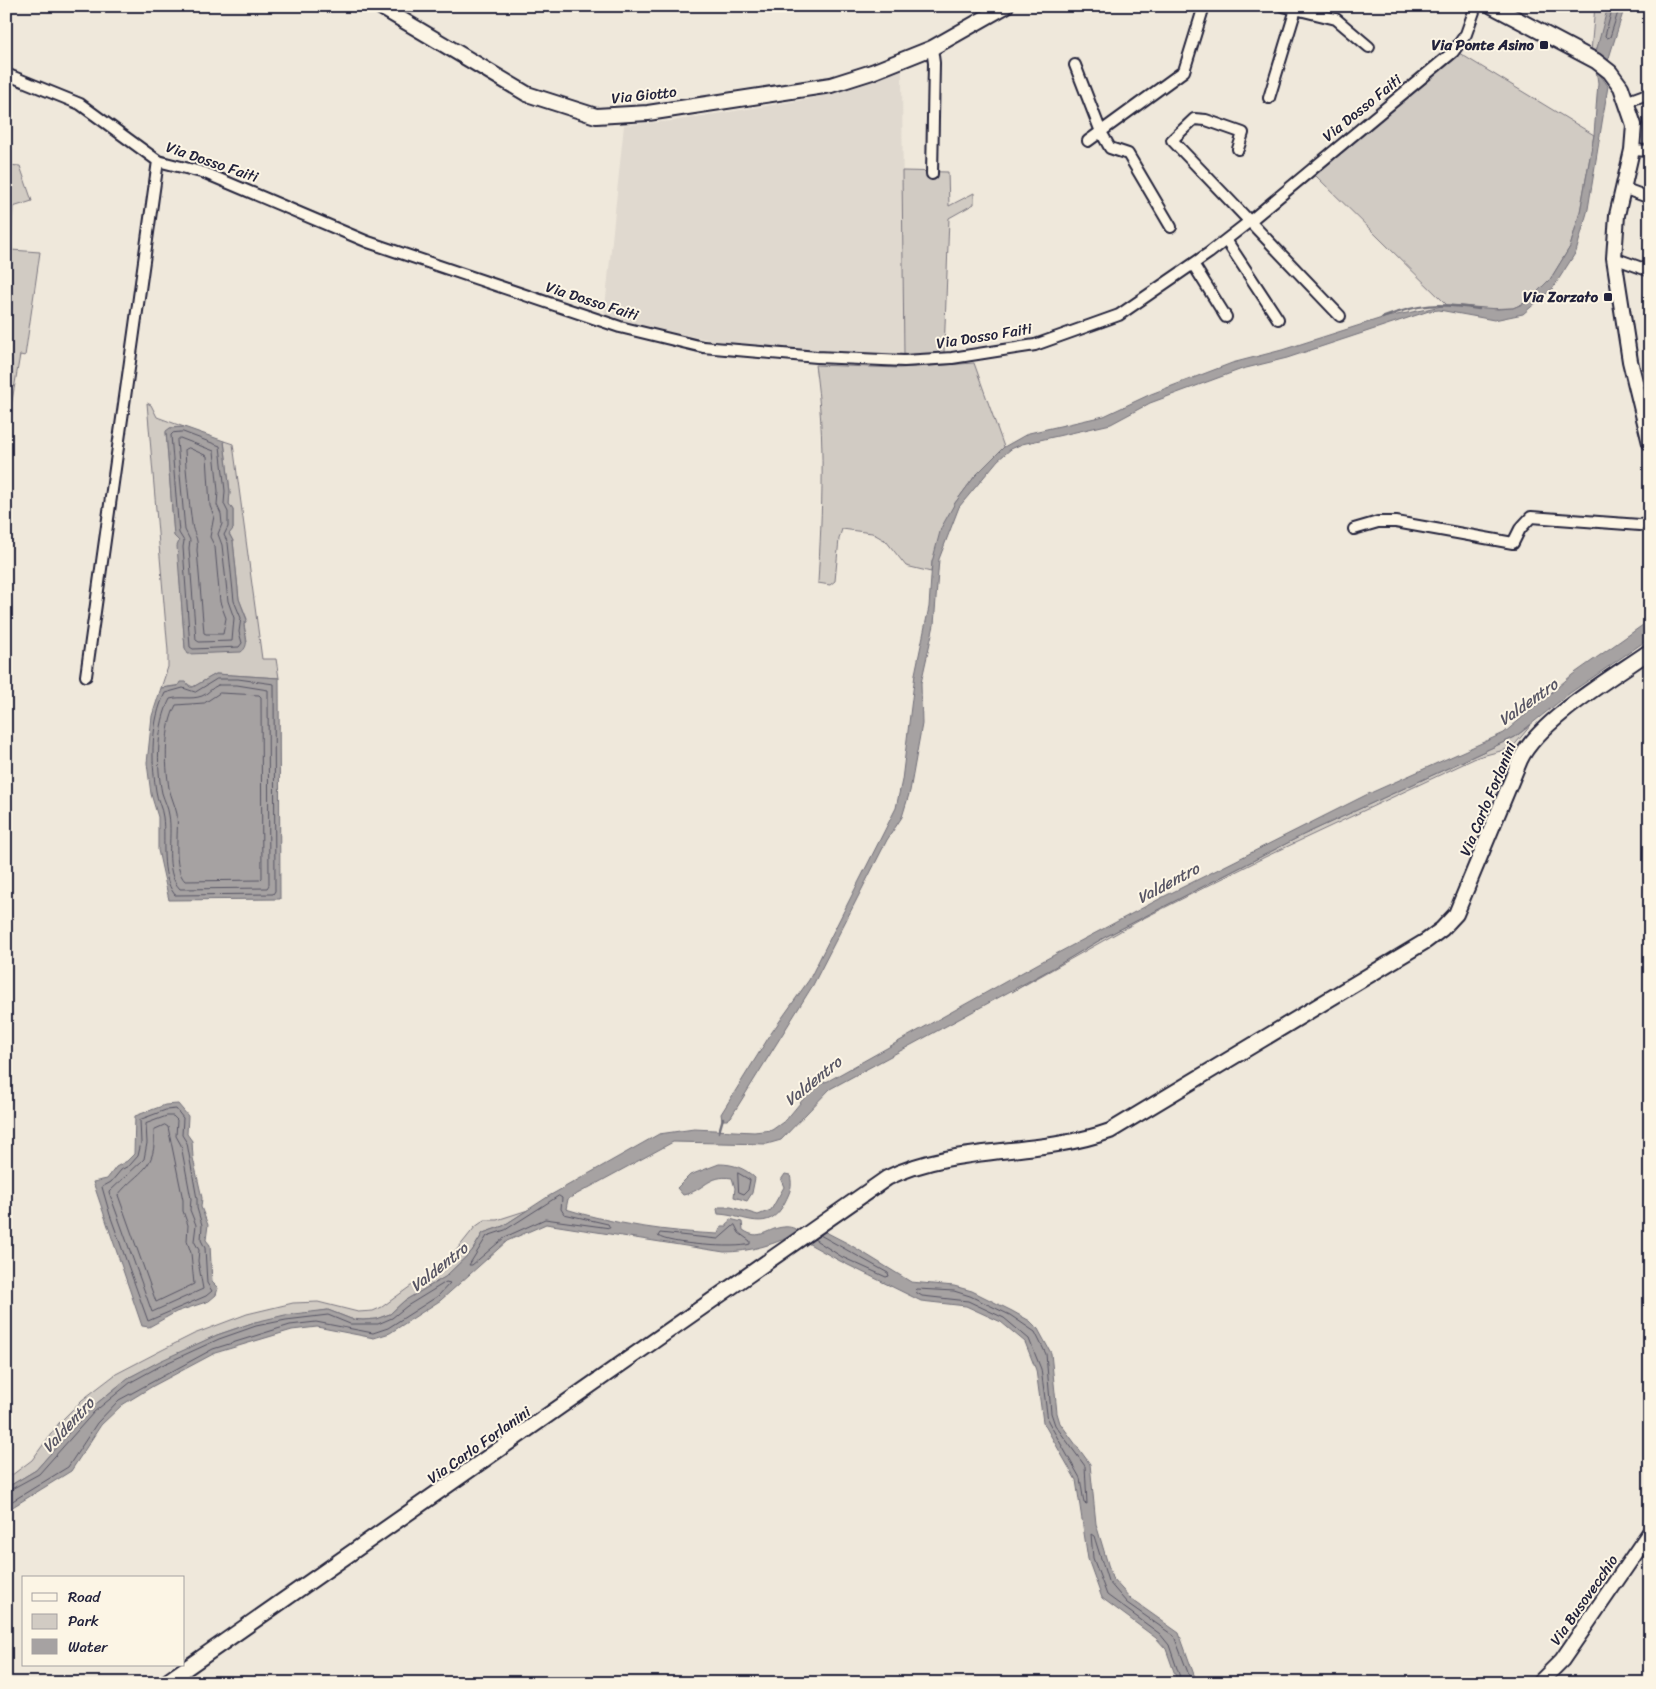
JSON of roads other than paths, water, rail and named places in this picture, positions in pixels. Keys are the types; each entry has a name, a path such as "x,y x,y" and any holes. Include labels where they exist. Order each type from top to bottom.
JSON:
{"main road":[{"name":"Via Giotto","path":"379,6 527,94 596,116 648,113 831,85 872,72 932,48 1006,6"},
{"path":"1492,6 1598,62 1610,72 1621,86 1628,101 1634,125 1632,150 1617,215 1614,258 1630,362 1650,443"},
{"name":"Via Carlo Forlanini","path":"165,1683 887,1178 912,1166 946,1159 1072,1142 1110,1131 1426,940 1449,923 1456,914 1520,760 1531,741 1548,725 1650,651"},
{"name":"Via Busovecchio","path":"1539,1683 1562,1660 1650,1532"}],"street":[{"path":"1088,141 1184,70 1188,63 1204,6"},
{"path":"1283,6 1296,9 1317,9 1336,19 1369,47"},
{"name":"Via Dosso Faiti","path":"6,74 80,104 158,161 205,173 378,245 620,327 703,348 817,357 904,361 998,352 1035,345 1119,315 1250,222 1453,52 1466,34 1476,6"},
{"path":"1269,98 1296,9"},
{"path":"932,48 934,63 932,174"},
{"path":"1076,65 1101,132 1110,148 1128,154 1171,227"},
{"path":"1628,101 1650,94"},
{"path":"1238,149 1243,133 1206,120 1194,120 1172,140 1340,316"},
{"path":"1632,150 1650,151"},
{"path":"86,676 158,161"},
{"path":"1623,188 1650,198"},
{"path":"1226,240 1278,319"},
{"path":"1614,258 1650,271"},
{"path":"1193,264 1226,317"},
{"path":"1354,529 1378,522 1396,522 1513,543 1520,529 1531,517 1640,525 1650,523"}],"water":[{"path":"1608,6 1625,6 1608,61 1596,52"},
{"path":"1596,69 1608,86 1588,209 1576,252 1553,288 1523,314 1494,320 1439,310 1429,311 1287,358 1242,369 1150,403 1111,424 1022,444 1011,449 998,460 959,507 939,559 934,625 921,683 922,724 910,791 902,817 887,840 813,985 731,1117 727,1120 722,1120 721,1114 772,1032 809,980 896,808 902,780 915,674 929,607 932,562 941,528 955,503 975,476 1004,447 1029,433 1104,416 1151,394 1232,363 1282,350 1382,318 1447,305 1498,309 1513,308 1527,302 1551,278 1570,247 1580,212 1594,135 1598,83"},
{"path":"184,427 224,441 230,492 229,504 233,510 233,529 229,534 233,541 239,599 247,620 244,624 246,646 241,652 188,654 185,648 177,546 179,541 174,536 166,431 170,428"},
{"path":"1650,620 1650,638 1570,693 1515,737 1303,835 1105,937 1053,968 830,1089 781,1140 767,1144 673,1142 568,1199 566,1209 622,1223 680,1231 718,1234 721,1226 727,1226 730,1219 742,1222 743,1230 754,1235 786,1227 800,1231 782,1240 763,1246 743,1251 724,1252 546,1224 507,1241 441,1300 390,1333 374,1338 317,1327 292,1330 215,1353 122,1405 101,1425 71,1471 6,1511 6,1488 36,1470 91,1408 128,1378 217,1335 255,1322 285,1315 328,1310 351,1319 363,1320 376,1319 390,1314 404,1301 445,1277 472,1251 483,1233 503,1226 549,1196 659,1134 694,1129 754,1132 772,1130 786,1120 815,1085 828,1081 1039,963 1165,896 1366,795 1504,733 1572,675"},
{"path":"216,674 279,678 280,899 169,900 158,850 158,817 151,794 147,763 152,716 161,688 178,686 180,682 186,682 190,687 193,687"},
{"path":"178,1104 188,1116 187,1134 192,1141 193,1158 202,1198 201,1207 208,1225 206,1240 210,1245 212,1282 218,1288 216,1295 209,1301 176,1312 149,1327 142,1326 93,1182 107,1179 116,1167 127,1161 134,1154 135,1116 165,1105"},
{"path":"719,1164 738,1167 755,1178 752,1193 747,1201 734,1197 735,1188 732,1178 717,1178 683,1195 677,1188 690,1175"},
{"path":"785,1174 790,1175 790,1192 779,1212 772,1218 756,1221 718,1214 717,1209 719,1207 731,1207 758,1215 771,1210 784,1187 781,1180"},
{"path":"818,1228 849,1244 911,1282 954,1286 972,1291 1030,1321 1038,1329 1051,1353 1057,1413 1060,1423 1090,1464 1096,1524 1112,1578 1131,1599 1179,1633 1197,1683 1178,1683 1166,1649 1156,1638 1102,1598 1088,1559 1076,1480 1043,1422 1036,1370 1025,1342 1001,1322 966,1306 921,1301 804,1241"}],"waterway":[{"path":"1382,318 1407,309 1419,307 1441,305 1479,309"},
{"path":"719,1132 723,1118"}],"place":[{"name":"Via Ponte Asino","path":"1544,45"},
{"name":"Via Zorzato","path":"1608,297"}],"water label":[{"name":"Valdentro","path":"1528,702"},
{"name":"Valdentro","path":"1168,883"},
{"name":"Valdentro","path":"813,1081"},
{"name":"Valdentro","path":"439,1267"},
{"name":"Valdentro","path":"68,1425"}]}
